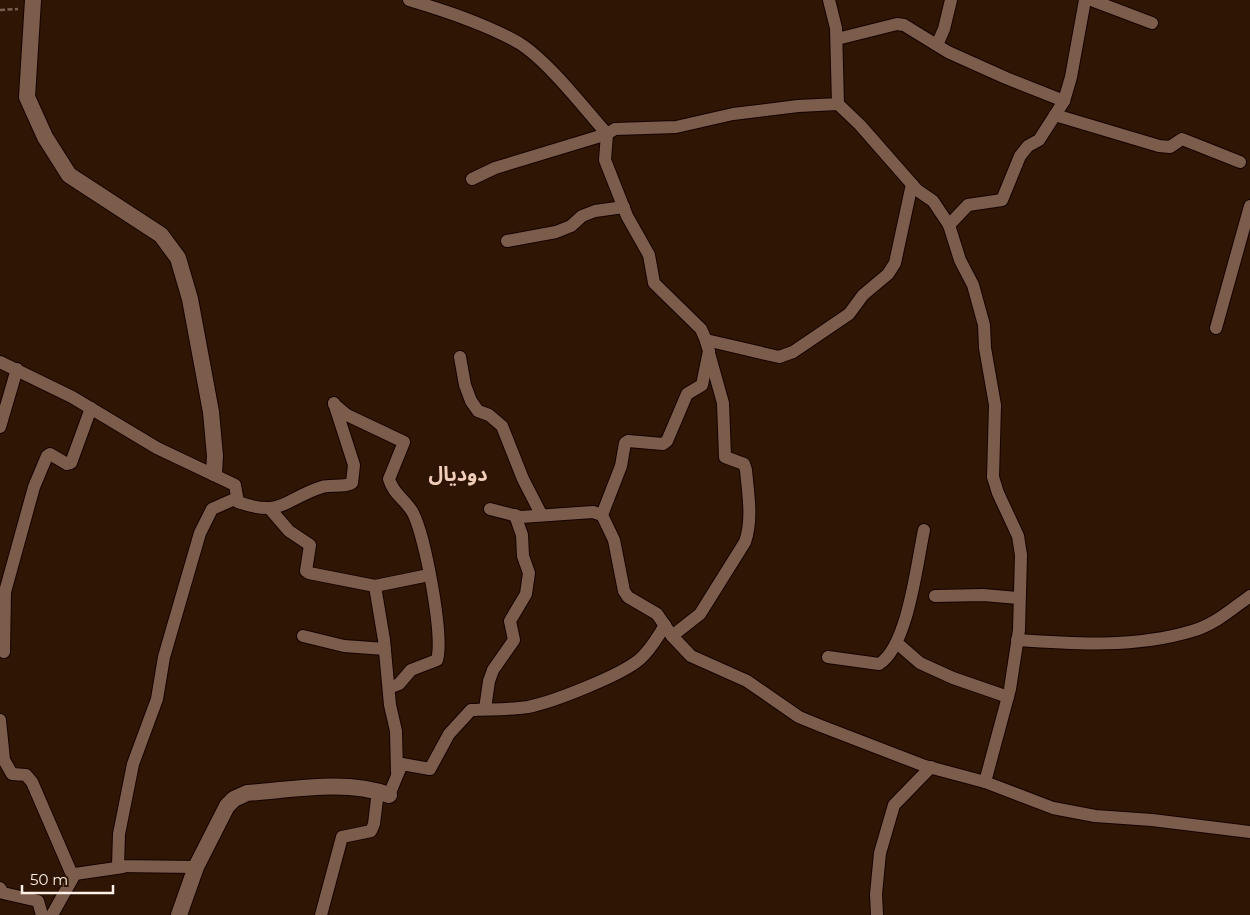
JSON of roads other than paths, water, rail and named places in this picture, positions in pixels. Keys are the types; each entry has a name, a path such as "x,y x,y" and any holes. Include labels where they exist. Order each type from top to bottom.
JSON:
{"street":[{"path":"409,0 482,26 520,44 548,68 607,134 605,160 624,207 649,255 654,283 700,329 707,346 723,403 725,457 744,464 746,470 749,510 748,532 745,542 700,614 672,636"},
{"path":"829,0 836,28 838,104 860,125 912,184 932,201 949,225 960,260 973,285 984,325 985,348 995,405 993,476 998,493 1018,536 1021,555 1017,640 1008,696 985,782"},
{"path":"937,45 944,29 951,0"},
{"path":"949,225 968,205 1002,200 1020,156 1028,146 1039,140 1064,101 1071,77 1085,0"},
{"path":"1091,0 1152,23"},
{"path":"32,4 27,97 58,161 69,175 161,234 178,258 190,299 211,412 215,456 214,473"},
{"path":"837,40 897,24 904,25 937,45 1006,78 1064,101"},
{"path":"472,179 495,168 607,134 615,129 676,127 733,114 798,106 838,104"},
{"path":"1055,115 1159,146 1170,147 1182,139 1240,162"},
{"path":"707,346 779,357 793,352 849,314 863,295 888,274 895,262 912,184"},
{"path":"1216,328 1250,206"},
{"path":"508,241 556,232 571,226 582,216 595,211 624,207"},
{"path":"602,516 621,466 625,443 628,441 663,444 667,441 687,394 702,385 707,346"},
{"path":"460,358 465,385 471,401 478,411 489,415 502,426 523,479 541,514"},
{"path":"0,362 91,408 157,448 214,473 235,485 238,502 253,507 271,510 286,506 321,488 352,483 354,466 334,403 347,415 404,442 389,479 397,495 413,513 435,598 439,643 438,660 411,670 399,684 389,688"},
{"path":"0,427 17,370"},
{"path":"4,652 5,592 34,486 47,456 50,454 67,464 71,463 91,408"},
{"path":"123,867 118,866 119,834 133,764 157,700 164,657 200,533 212,509 237,498"},
{"path":"490,509 515,515 593,512 602,516 614,540 624,591 628,597 657,614 672,636 691,656 747,681 799,716 931,767 985,782 1053,808 1086,814 1250,832"},
{"path":"271,510 289,530 310,545 306,571 309,573 375,586 429,576"},
{"path":"485,709 491,676 496,663 514,640 510,621 526,594 529,573 524,556 522,535 515,515"},
{"path":"828,657 879,664 888,656 897,644 916,581 924,530"},
{"path":"375,586 396,731 397,772"},
{"path":"935,596 983,595 1020,598"},
{"path":"1225,615 1250,596"},
{"path":"1017,640 1075,644 1151,640 1193,631 1250,605"},
{"path":"321,915 342,837 371,832 383,793 402,764 430,769 449,734 471,710 528,707 554,700 620,673 640,659 654,643 665,625"},
{"path":"303,636 344,646 385,649"},
{"path":"897,644 920,663 953,678 1008,696"},
{"path":"0,720 4,760 12,774 26,775 32,782 73,878"},
{"path":"877,915 876,894 880,853 894,805 931,767"},
{"path":"179,915 196,868 227,806 234,800 247,793 348,788 383,793"},
{"path":"52,915 75,874 123,867 196,868"},
{"path":"0,888 3,893 38,901 42,915"}],"district":[{"name":"دودیال","path":"458,474"}]}
